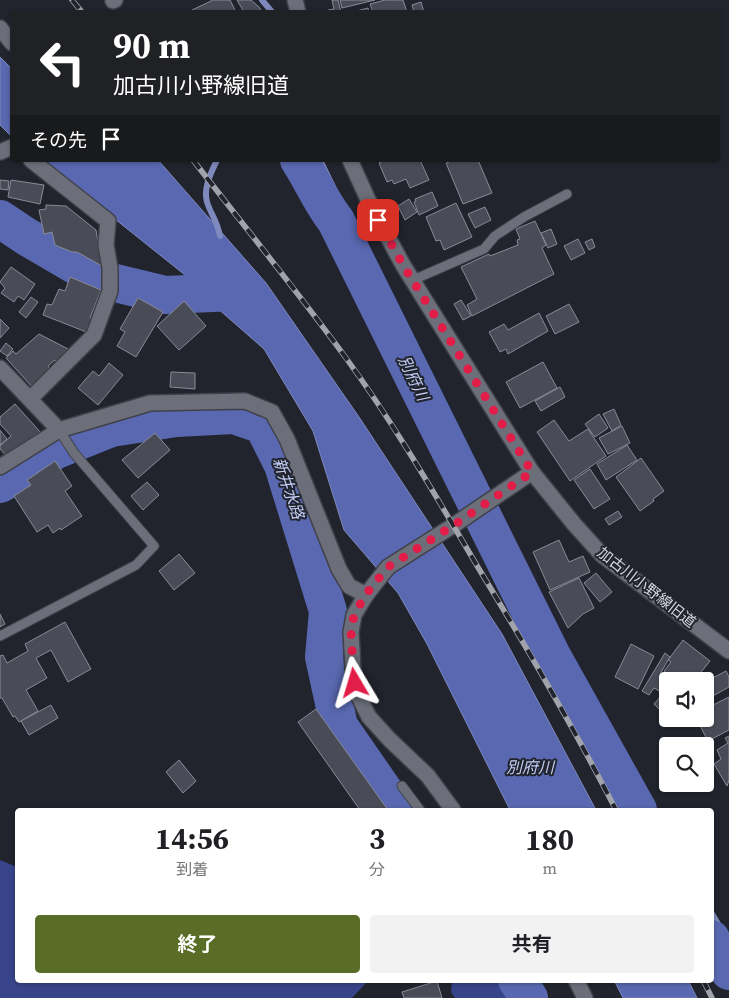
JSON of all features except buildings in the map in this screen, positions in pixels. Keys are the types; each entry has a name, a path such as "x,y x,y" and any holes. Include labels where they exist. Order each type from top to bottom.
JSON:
{"street":[{"path":"0,28 10,40"},
{"path":"30,399 94,335 110,290 110,268 106,245 108,221 34,162"},
{"name":"加古川小野線旧道","path":"351,162 370,204 413,280 532,472 602,555 729,651"},
{"path":"0,368 59,430"},
{"path":"0,467 59,430 150,403 245,401 272,412 287,439 339,569 349,586 366,594"},
{"path":"452,808 428,776 390,740 370,717 358,695 353,670 351,632 354,615 366,594 388,567 532,472"},
{"path":"576,983 585,998"}],"lane":[{"path":"413,280 484,249 495,236 524,217 567,194"},
{"path":"0,636 136,565 154,546 74,453 59,430"},
{"path":"402,786 418,808"}],"shaded area":[{"path":"0,860 15,866 15,983 366,983 352,998 0,998"},
{"path":"452,983 522,983 534,998 455,998 451,992"}],"water":[{"path":"0,57 10,67 10,135 0,125"},
{"name":"別府川","path":"44,162 160,162 266,283 359,417 502,634 595,808 509,808 427,644 398,593 344,530 313,431 264,349 216,307 195,283"},
{"path":"616,983 690,983 697,998 623,998"}],"waterway":[{"path":"262,0 270,10"},
{"path":"216,162 208,181 206,197 220,236"},
{"name":"別府川","path":"300,162 336,221 552,656 637,808"},
{"path":"307,162 324,196 342,222 523,586 600,732 624,773"},
{"path":"321,162 541,605 602,722 652,808"},
{"name":"別府川","path":"0,219 99,279 165,295 236,292 251,305"},
{"name":"新井水路","path":"0,484 56,450 111,428 176,418 234,415 263,425 283,465 328,611 324,657 339,726 396,808"},
{"path":"714,917 729,943"},
{"name":"別府川","path":"714,944 729,971"},
{"name":"新井水路","path":"519,983 529,998"}],"railway":[{"path":"72,0 80,10"},
{"path":"195,162 290,283 364,383 399,435 532,658 615,808"},
{"path":"704,983 712,998"}],"route":[{"path":"355,683 351,632 354,615 366,594 388,567 532,472 403,265 378,220"}]}
